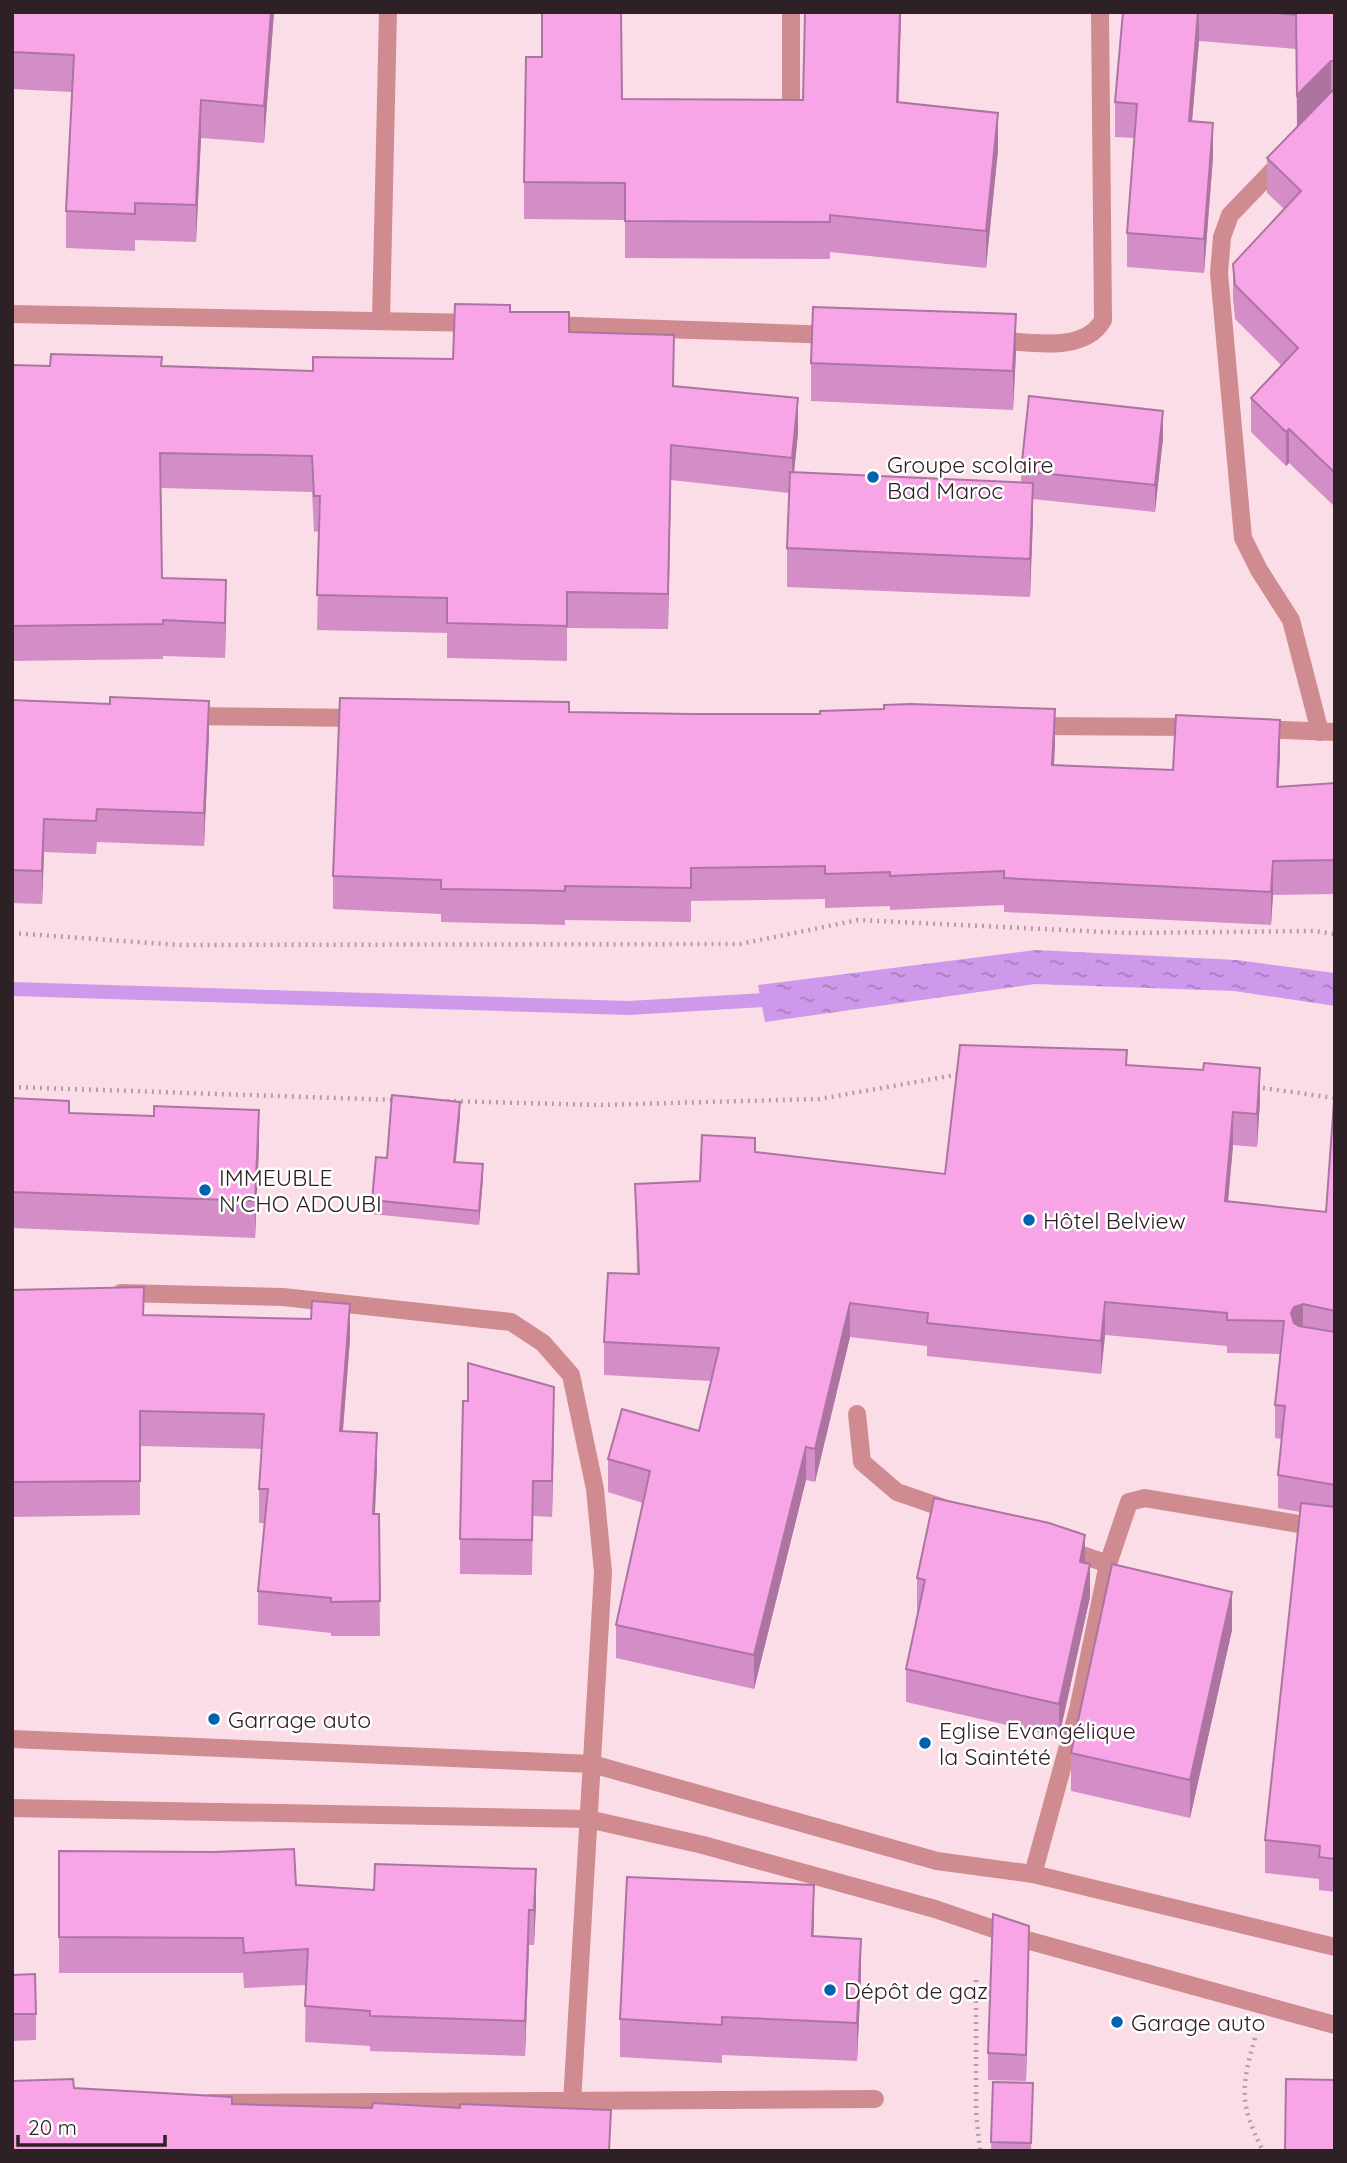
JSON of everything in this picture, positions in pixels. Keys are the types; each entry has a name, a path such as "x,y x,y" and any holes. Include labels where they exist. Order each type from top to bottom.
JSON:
{"street":[{"path":"381,319 388,12"},
{"path":"791,12 791,101"},
{"path":"974,340 1071,343 1096,332 1103,320 1100,12"},
{"path":"1013,725 1327,732 1291,620 1259,570 1243,538 1219,273 1222,237 1230,215 1297,145"},
{"path":"12,314 491,323"},
{"path":"533,324 850,335"},
{"path":"165,716 373,718"},
{"path":"103,1292 283,1297 511,1322 543,1343 571,1375 595,1489 603,1573 572,2103"},
{"path":"857,1414 862,1462 897,1492 976,1519"},
{"path":"1033,1874 1078,1710 1108,1564 1129,1502 1145,1498 1335,1530"},
{"path":"1042,1542 1108,1564"},
{"path":"12,1739 592,1764 937,1861 1033,1874 1335,1947"},
{"path":"12,1808 588,1819 703,1845 922,1905 1023,1939 1335,2025"},
{"path":"194,2103 572,2103 874,2099"}],"path":[{"path":"12,933 178,945 740,944 858,920 1126,933 1314,931 1335,934"},
{"path":"435,1101 597,1105 819,1099 946,1075 971,1074"},
{"path":"1246,1085 1335,1098"},
{"path":"12,1087 408,1100"},
{"path":"976,1980 975,2112 980,2151"}],"water":[{"path":"1036,950 1237,960 1335,973 1335,1006 1234,991 1035,984 765,1022 758,985"}],"building":[{"path":"12,12 271,12 264,106 201,100 196,205 135,203 135,214 66,211 74,55 12,52"},
{"path":"542,12 621,12 622,99 803,100 805,12 900,12 897,102 998,113 986,231 830,215 830,222 625,221 625,183 524,182 526,57 542,57"},
{"path":"1123,12 1198,12 1189,121 1213,123 1204,239 1127,233 1137,104 1115,102"},
{"path":"1264,12 1335,12 1335,61 1331,61 1297,95 1296,15"},
{"path":"1335,88 1335,473 1289,429 1286,432 1251,398 1298,348 1235,285 1233,264 1301,191 1267,158"},
{"path":"455,304 510,305 510,312 569,312 569,332 674,335 673,386 798,398 792,458 671,445 668,594 567,592 567,626 447,623 447,598 317,595 320,496 314,496 312,456 160,453 162,578 226,580 225,623 163,620 163,624 12,626 12,365 50,366 51,354 162,357 161,366 313,371 313,357 453,359"},
{"path":"813,307 1016,314 1013,371 811,363"},
{"path":"1029,396 1163,411 1155,485 1021,471"},
{"path":"790,472 1033,483 1030,559 787,548"},
{"path":"110,697 209,701 204,813 97,809 96,821 44,819 42,871 12,870 12,700 110,704"},
{"path":"340,698 569,702 569,712 692,714 820,714 820,711 884,709 884,705 911,704 1055,709 1052,765 1173,770 1176,715 1280,720 1277,787 1335,783 1335,860 1273,861 1271,892 1004,878 1004,871 890,876 890,872 825,874 825,866 691,868 691,888 565,886 565,891 441,889 441,880 333,876"},
{"path":"960,1045 1127,1050 1126,1065 1203,1070 1204,1063 1260,1068 1257,1114 1233,1112 1225,1201 1326,1212 1335,1087 1335,1311 1303,1304 1294,1307 1291,1313 1294,1323 1299,1326 1335,1332 1335,1485 1278,1475 1285,1406 1275,1405 1284,1321 1227,1320 1227,1313 1105,1302 1101,1341 927,1323 928,1313 850,1303 815,1449 806,1447 754,1655 616,1625 650,1471 608,1459 622,1409 699,1431 719,1348 604,1342 608,1273 639,1274 635,1184 700,1181 702,1135 755,1138 755,1152 945,1174"},
{"path":"392,1095 460,1102 454,1162 483,1164 479,1211 372,1200 376,1157 387,1158"},
{"path":"12,1098 69,1101 69,1113 154,1116 154,1106 259,1110 255,1201 12,1192"},
{"path":"144,1287 143,1315 311,1319 312,1301 350,1304 340,1431 377,1433 373,1514 379,1514 380,1601 331,1602 331,1598 258,1591 268,1489 259,1489 264,1414 140,1411 140,1481 12,1482 12,1290"},
{"path":"468,1363 554,1387 552,1481 533,1481 532,1540 460,1539 463,1401 468,1401"},
{"path":"934,1498 1049,1523 1085,1535 1080,1562 1090,1564 1059,1704 906,1669 925,1580 917,1578"},
{"path":"1301,1503 1335,1507 1335,1859 1319,1857 1320,1846 1265,1840"},
{"path":"1112,1564 1232,1592 1190,1780 1071,1753"},
{"path":"294,1849 296,1885 374,1890 375,1864 536,1869 534,1910 529,1910 525,2021 370,2016 370,2011 305,2006 308,1949 244,1953 243,1938 59,1937 59,1851 212,1852"},
{"path":"627,1877 814,1885 812,1936 861,1939 857,2023 722,2017 722,2025 620,2019"},
{"path":"993,1914 1029,1926 1026,2055 988,2053"},
{"path":"35,1974 36,2014 12,2014 12,1975"},
{"path":"73,2079 74,2088 232,2097 232,2104 372,2108 373,2103 460,2108 460,2104 611,2110 609,2151 12,2151 12,2081"},
{"path":"1286,2079 1335,2080 1335,2151 1285,2151"},
{"path":"993,2082 1033,2083 1031,2143 991,2142"}],"waterway":[{"path":"12,989 629,1008 780,999"}],"place":[{"name":"Groupe scolaire Bad Maroc","path":"873,477"},
{"name":"IMMEUBLE N'CHO ADOUBI","path":"205,1190"},
{"name":"Hôtel Belview","path":"1029,1220"},
{"name":"Garrage auto","path":"214,1719"},
{"name":"Eglise Evangélique la Saintété","path":"925,1743"},
{"name":"Dépôt de gaz","path":"830,1990"},
{"name":"Garage auto","path":"1117,2022"}]}
